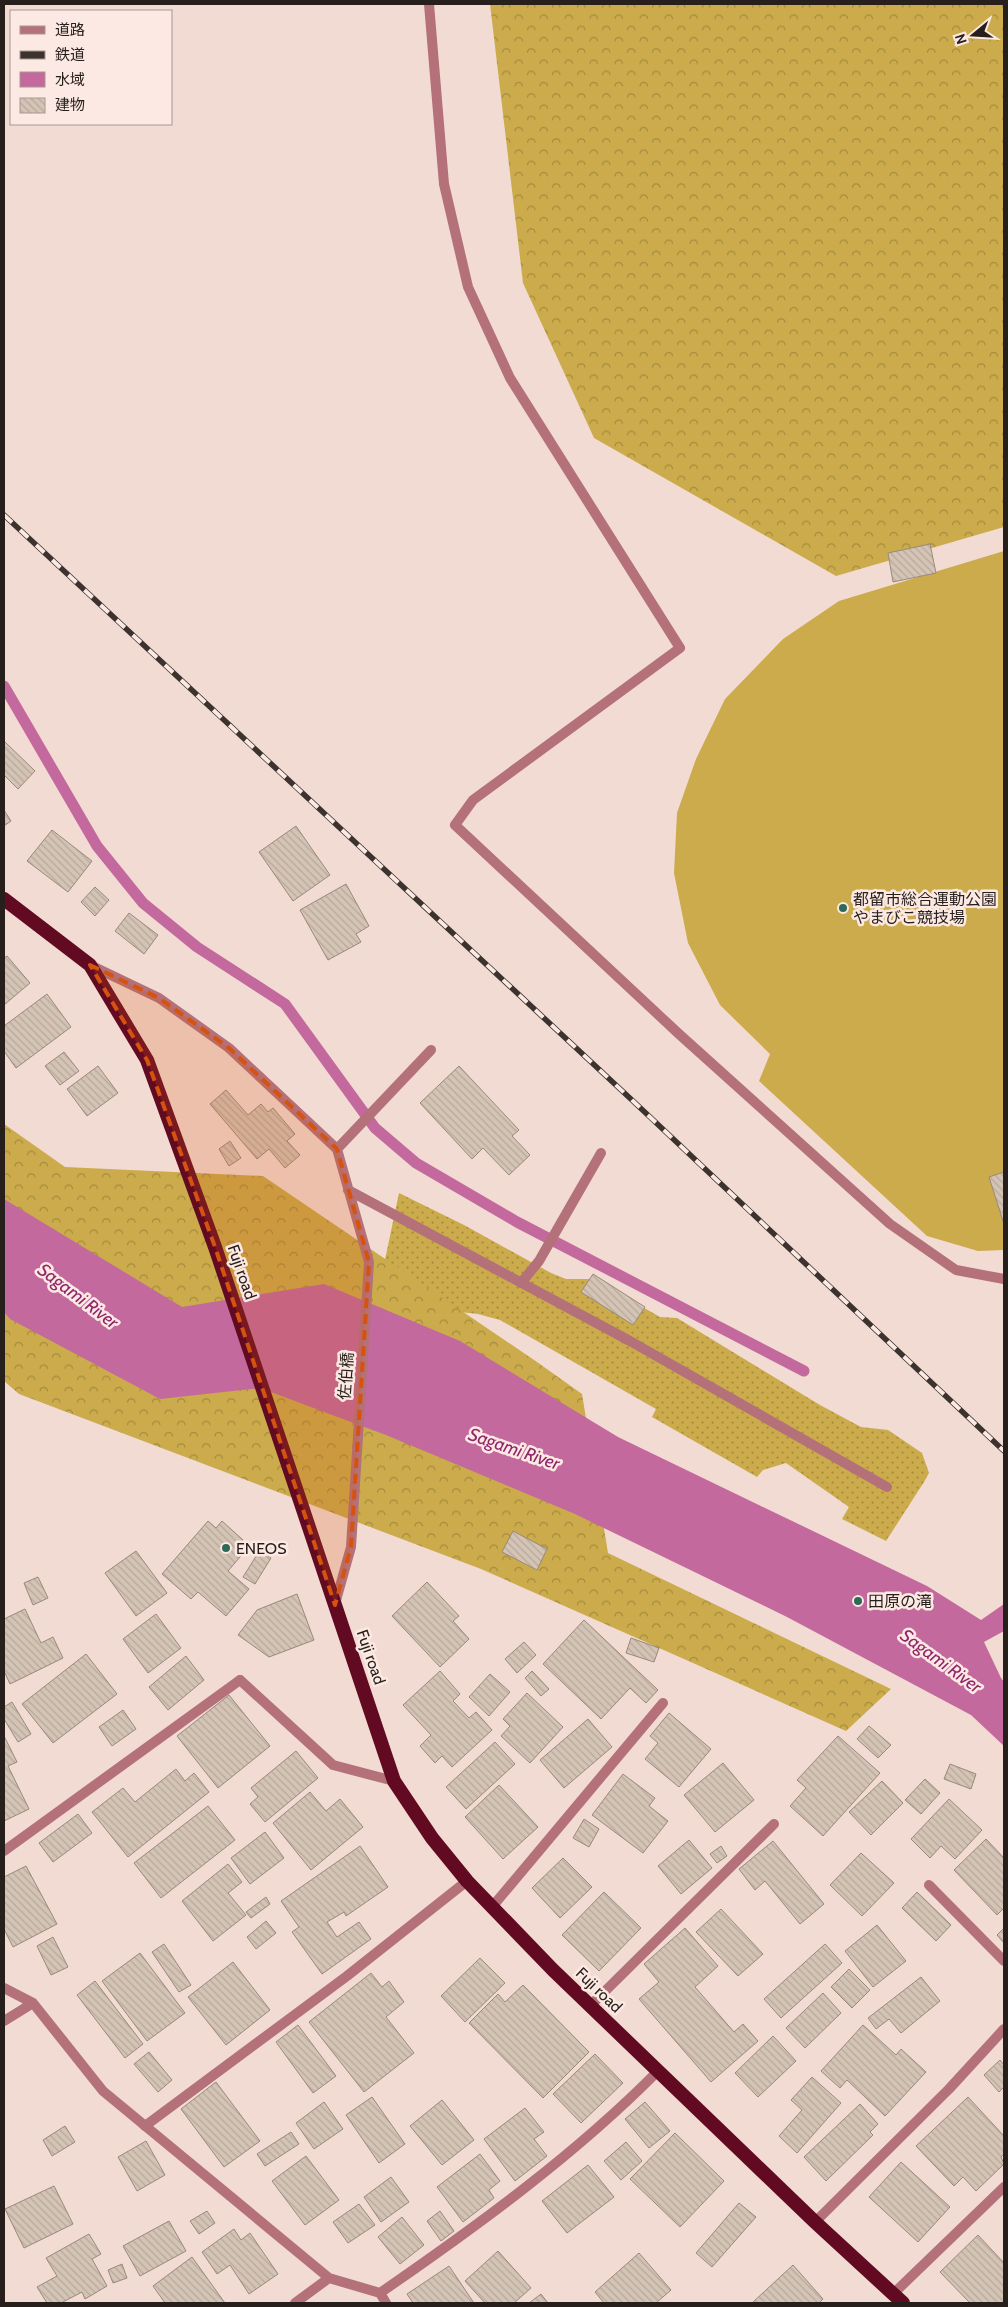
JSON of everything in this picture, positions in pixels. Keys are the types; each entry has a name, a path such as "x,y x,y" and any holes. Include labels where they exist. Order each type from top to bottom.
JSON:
{"highway":[{"name":"Fuji road","path":"4,899 90,965 146,1060 215,1247 394,1781 432,1838 467,1881 492,1907 589,2006 815,2222 898,2298"}],"street":[{"path":"429,4 444,184 468,287 510,378 680,648 473,800 455,825 678,1034 890,1224 956,1270 1004,1279"},
{"path":"90,965 159,998 229,1048 337,1149 431,1050"},
{"name":"佐伯橋","path":"335,1605 350,1547 369,1262 337,1149"},
{"path":"521,1282 539,1261 601,1153"},
{"path":"348,1190 630,1340 887,1487"},
{"path":"4,1851 240,1680 332,1766 394,1781"},
{"path":"492,1907 663,1703"},
{"path":"589,2006 774,1824"},
{"path":"146,2126 347,1976 467,1881"},
{"path":"929,1885 1004,1961"},
{"path":"4,1988 33,2003 103,2090 329,2278 380,2293 386,2303"},
{"path":"4,2021 33,2003"},
{"path":"815,2222 949,2090 1004,2029"},
{"path":"380,2293 479,2225 626,2103 658,2070"},
{"path":"898,2298 1004,2187"},
{"path":"295,2303 329,2278"}],"highlighted area":[{"path":"90,965 159,998 229,1048 337,1149 369,1262 351,1547 335,1605 215,1247 147,1060"}],"green space":[{"path":"490,4 1004,4 1004,527 836,576 594,438 523,283"},
{"name":"都留市総合運動公園 やまびこ競技場","path":"1004,551 1004,1250 978,1251 927,1236 759,1081 770,1054 720,1005 688,943 674,873 677,813 696,759 725,699 783,639 839,601"},
{"path":"4,1124 65,1167 263,1176 582,1394 608,1553 891,1689 846,1731 481,1569 19,1394 4,1381"},
{"path":"399,1193 464,1225 551,1273 566,1279 590,1279 608,1283 625,1297 660,1317 677,1318 820,1405 861,1427 888,1430 922,1453 929,1473 886,1541 842,1519 849,1507 786,1463 763,1470 757,1477 652,1417 656,1409 500,1320 478,1314 451,1311 381,1279"}],"water":[{"name":"Sagami River","path":"4,1199 182,1307 324,1284 460,1341 618,1437 927,1586 981,1620 1004,1604 1004,1631 984,1642 1004,1682 1004,1746 971,1715 787,1617 575,1514 386,1435 260,1388 160,1399 10,1319 4,1312"}],"building":[{"path":"930,544 936,573 893,582 888,553"},
{"path":"4,741 35,771 18,789 4,775"},
{"path":"4,810 11,821 4,826"},
{"path":"296,826 330,875 293,901 259,852"},
{"path":"52,830 92,861 68,892 27,861"},
{"path":"346,884 369,926 356,934 361,942 328,960 300,910"},
{"path":"95,887 109,900 95,916 81,902"},
{"path":"129,913 158,935 144,954 115,931"},
{"path":"7,956 30,983 4,1005 4,958"},
{"path":"47,994 71,1027 16,1068 4,1051 4,1026"},
{"path":"64,1052 79,1071 60,1085 45,1066"},
{"path":"98,1066 118,1093 87,1116 67,1089"},
{"path":"459,1066 519,1130 512,1136 530,1155 509,1175 483,1148 472,1159 420,1103"},
{"path":"226,1090 248,1115 261,1104 268,1112 273,1108 295,1134 287,1141 300,1155 285,1168 269,1149 257,1159 210,1104"},
{"path":"230,1141 241,1158 229,1166 219,1149"},
{"path":"1004,1172 1004,1224 989,1177"},
{"path":"593,1274 645,1307 633,1325 581,1292"},
{"path":"208,1521 216,1528 222,1521 243,1540 239,1544 246,1550 228,1571 249,1589 226,1616 198,1592 191,1599 162,1574"},
{"path":"513,1531 547,1549 537,1570 502,1552"},
{"path":"260,1550 271,1558 255,1584 243,1577"},
{"path":"136,1551 167,1593 136,1616 105,1573"},
{"path":"38,1577 48,1598 33,1605 24,1583"},
{"path":"427,1582 459,1616 453,1621 469,1639 440,1667 392,1616"},
{"path":"297,1594 314,1640 269,1657 238,1635 257,1610"},
{"path":"25,1609 41,1643 53,1637 63,1658 10,1684 4,1671 4,1619"},
{"path":"156,1614 181,1648 148,1673 123,1639"},
{"path":"584,1620 658,1690 646,1703 630,1688 601,1719 543,1664"},
{"path":"631,1638 659,1648 654,1662 626,1653"},
{"path":"524,1642 536,1655 517,1673 505,1659"},
{"path":"86,1654 117,1694 53,1743 22,1704"},
{"path":"186,1656 204,1680 168,1710 149,1687"},
{"path":"440,1671 460,1694 453,1701 469,1718 476,1712 492,1730 452,1767 442,1756 435,1763 420,1746 431,1735 403,1705"},
{"path":"532,1671 549,1689 541,1696 525,1678"},
{"path":"490,1674 510,1692 489,1716 469,1697"},
{"path":"527,1693 563,1727 530,1763 501,1736 510,1726 503,1719"},
{"path":"229,1695 270,1746 218,1788 177,1736"},
{"path":"12,1702 31,1734 18,1742 4,1719 4,1707"},
{"path":"123,1710 136,1729 112,1746 99,1727"},
{"path":"669,1713 711,1749 679,1787 645,1759 658,1743 650,1736"},
{"path":"588,1719 612,1747 564,1788 540,1760"},
{"path":"869,1726 891,1745 878,1758 857,1739"},
{"path":"4,1736 17,1762 8,1766 29,1809 4,1821"},
{"path":"838,1736 880,1773 823,1836 790,1806 806,1788 797,1780"},
{"path":"495,1742 515,1764 466,1809 446,1787"},
{"path":"296,1751 318,1778 265,1822 250,1804 258,1797 251,1788"},
{"path":"723,1763 754,1800 715,1832 684,1795"},
{"path":"950,1764 976,1774 971,1789 944,1779"},
{"path":"176,1769 185,1781 194,1773 209,1792 128,1857 92,1812 123,1788 135,1802"},
{"path":"623,1774 655,1798 649,1806 668,1821 643,1853 592,1815"},
{"path":"925,1779 940,1793 921,1814 905,1800"},
{"path":"882,1781 903,1803 871,1835 849,1812"},
{"path":"499,1785 538,1827 503,1859 465,1817"},
{"path":"310,1792 326,1811 340,1799 363,1827 311,1870 273,1823"},
{"path":"949,1799 982,1830 955,1859 941,1846 930,1858 911,1839"},
{"path":"208,1806 235,1840 161,1898 134,1863"},
{"path":"78,1814 92,1833 53,1862 39,1843"},
{"path":"584,1819 599,1829 589,1847 573,1838"},
{"path":"265,1832 284,1858 250,1884 231,1858"},
{"path":"986,1839 1004,1858 1004,1908 997,1915 954,1870"},
{"path":"689,1840 712,1868 681,1894 658,1866"},
{"path":"773,1841 824,1904 800,1924 765,1881 755,1890 739,1869"},
{"path":"360,1846 388,1887 346,1916 344,1912 327,1922 337,1937 359,1922 371,1939 322,1974 292,1932 299,1927 281,1901"},
{"path":"721,1846 727,1856 717,1863 710,1854"},
{"path":"861,1853 894,1883 862,1916 830,1885"},
{"path":"563,1858 592,1887 560,1918 532,1888"},
{"path":"228,1864 242,1882 228,1893 246,1915 213,1941 182,1901"},
{"path":"26,1866 57,1924 13,1947 4,1929 4,1877"},
{"path":"604,1892 641,1928 599,1971 562,1935"},
{"path":"917,1892 951,1925 936,1941 902,1908"},
{"path":"266,1897 270,1904 251,1918 246,1912"},
{"path":"721,1909 763,1954 738,1976 696,1932"},
{"path":"266,1921 276,1933 256,1949 247,1937"},
{"path":"877,1925 906,1961 873,1987 845,1951"},
{"path":"685,1928 718,1966 695,1987 734,2032 743,2024 758,2041 711,2082 639,1999 659,1982 644,1964"},
{"path":"1004,1928 1004,1943 997,1935"},
{"path":"53,1937 68,1967 51,1975 37,1946"},
{"path":"164,1944 191,1985 179,1992 152,1952"},
{"path":"825,1944 842,1963 781,2018 764,1999"},
{"path":"140,1953 185,2013 147,2041 102,1981"},
{"path":"480,1958 505,1983 465,2022 441,1996"},
{"path":"233,1962 270,2010 226,2045 188,1997"},
{"path":"849,1969 870,1990 852,2008 831,1987"},
{"path":"371,1973 382,1987 389,1981 404,2002 386,2017 414,2053 364,2092 309,2022"},
{"path":"921,1977 940,2001 901,2033 889,2019 876,2029 868,2018"},
{"path":"95,1981 143,2044 125,2058 77,1995"},
{"path":"523,1985 589,2052 543,2098 469,2023 498,1994 505,2002"},
{"path":"823,1993 841,2013 805,2048 786,2028"},
{"path":"298,2025 336,2076 313,2093 276,2042"},
{"path":"863,2025 896,2055 901,2049 926,2072 885,2116 847,2080 840,2088 821,2071"},
{"path":"773,2036 796,2061 758,2097 735,2073"},
{"path":"149,2052 172,2080 158,2092 134,2064"},
{"path":"595,2054 623,2083 581,2123 553,2094"},
{"path":"1000,2060 1004,2065 1004,2087 999,2092 984,2075"},
{"path":"812,2077 841,2103 797,2153 779,2136 802,2110 791,2100"},
{"path":"216,2082 260,2141 224,2167 181,2109"},
{"path":"372,2097 405,2144 379,2163 346,2115"},
{"path":"968,2097 1004,2136 1004,2154 1001,2157 1004,2164 976,2191 963,2177 954,2186 916,2146"},
{"path":"442,2100 474,2140 442,2165 410,2126"},
{"path":"324,2102 343,2129 314,2149 296,2123"},
{"path":"645,2102 670,2131 649,2148 625,2119"},
{"path":"860,2104 878,2124 870,2132 873,2135 826,2181 804,2157"},
{"path":"525,2108 544,2132 534,2139 547,2156 515,2181 484,2139"},
{"path":"65,2126 75,2142 52,2156 43,2140"},
{"path":"291,2132 299,2144 265,2166 257,2154"},
{"path":"675,2133 724,2181 680,2227 630,2179"},
{"path":"146,2141 165,2175 137,2191 118,2157"},
{"path":"626,2142 642,2161 621,2180 604,2161"},
{"path":"480,2154 500,2181 489,2190 494,2198 463,2222 437,2187"},
{"path":"306,2156 339,2200 305,2225 272,2181"},
{"path":"901,2162 950,2207 918,2242 869,2197"},
{"path":"588,2165 614,2197 567,2233 542,2201"},
{"path":"391,2177 409,2202 381,2222 364,2197"},
{"path":"54,2186 73,2224 24,2248 5,2209"},
{"path":"739,2203 756,2217 712,2267 696,2253"},
{"path":"359,2204 375,2225 348,2243 333,2222"},
{"path":"207,2211 215,2223 199,2234 190,2221"},
{"path":"440,2211 454,2231 441,2241 427,2221"},
{"path":"402,2217 424,2245 400,2264 378,2237"},
{"path":"169,2221 186,2251 140,2276 123,2246"},
{"path":"234,2229 241,2240 250,2233 278,2274 249,2294 230,2265 217,2274 202,2252"},
{"path":"89,2234 101,2254 92,2259 107,2286 85,2299 82,2292 61,2303 47,2303 37,2287 57,2276 46,2258"},
{"path":"978,2235 1004,2263 1004,2303 970,2303 940,2272"},
{"path":"498,2251 531,2288 514,2303 485,2303 465,2281"},
{"path":"639,2253 671,2290 656,2303 604,2303 595,2292"},
{"path":"192,2257 225,2303 165,2303 153,2286"},
{"path":"122,2264 127,2278 113,2283 108,2270"},
{"path":"793,2265 823,2299 819,2303 752,2303"},
{"path":"449,2266 474,2303 413,2303 407,2294"},
{"path":"541,2294 548,2303 529,2303"}],"waterway":[{"path":"4,686 97,846 143,903 197,947 285,1004 375,1128 416,1163 517,1222 804,1371"}],"railway":[{"path":"4,515 633,1101 1004,1451"}],"place":[{"name":"都留市総合運動公園 やまびこ競技場","path":"843,908"},
{"name":"ENEOS","path":"226,1548"},
{"name":"田原の滝","path":"858,1601"}]}
